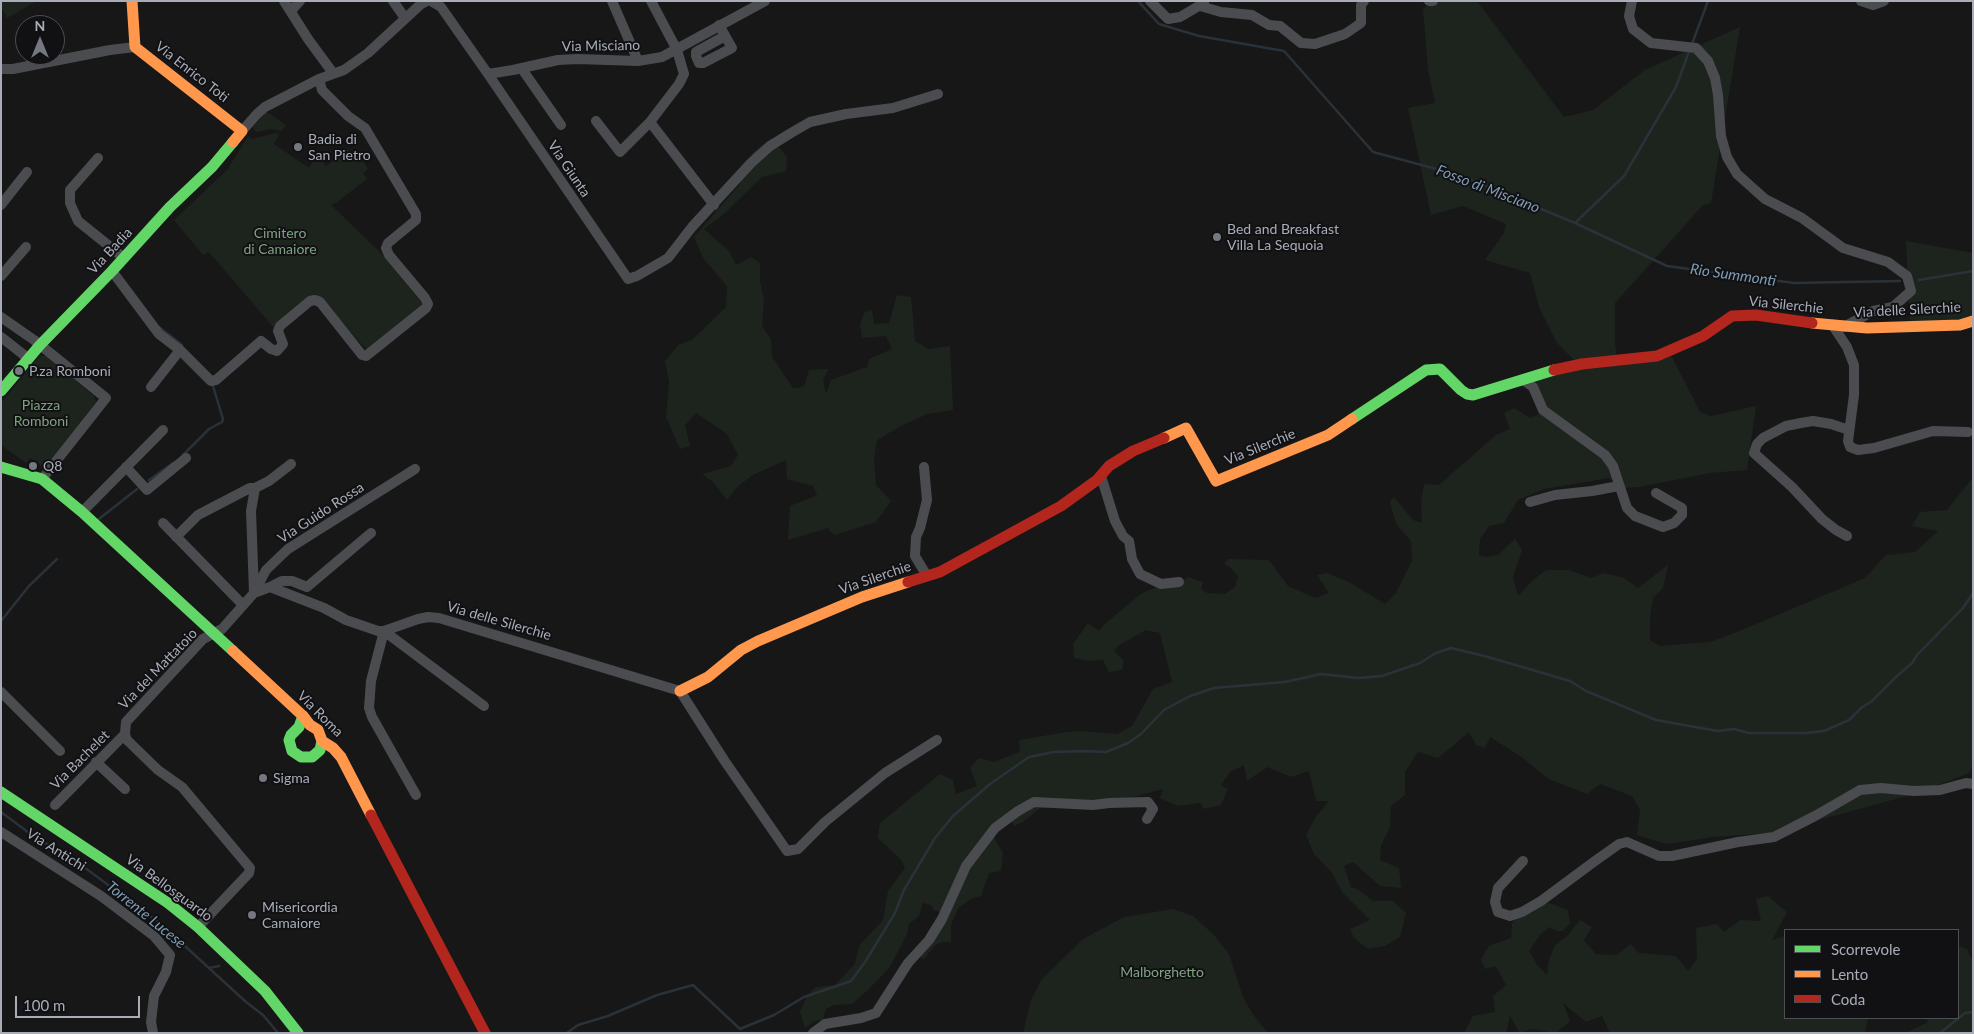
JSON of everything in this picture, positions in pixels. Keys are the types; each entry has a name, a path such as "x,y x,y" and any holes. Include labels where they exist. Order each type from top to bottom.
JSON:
{"street":[{"name":"Via Enrico Toti","path":"132,1 135,47 242,131"},
{"path":"284,1 308,39 333,73"},
{"path":"291,11 300,1"},
{"path":"393,1 406,18"},
{"path":"242,131 256,114 265,107 319,79 344,70 368,53 406,18 429,1 441,8 488,74"},
{"path":"612,1 638,61"},
{"path":"596,121 620,152 650,122 684,74 676,50 651,1"},
{"name":"Via Misciano","path":"488,74 522,69 558,60 638,61 662,57 764,1"},
{"path":"1150,1 1168,18 1180,17 1203,4 1220,12 1252,15 1269,25 1280,26 1302,43 1315,44 1346,34 1361,23 1361,5 1364,1"},
{"path":"1632,1 1629,16 1633,29 1651,43 1696,48 1708,61 1715,78 1718,95 1721,136 1727,157 1738,174 1764,200 1802,218 1844,248 1866,253 1888,262 1907,276 1911,291 1893,307 1873,311 1838,327 1854,365 1854,395 1848,441 1850,447 1858,450 1874,448 1933,431 1968,432"},
{"path":"1861,1 1873,5 1884,1"},
{"path":"719,25 725,36"},
{"path":"1,69 13,69 135,47"},
{"path":"522,69 562,125"},
{"name":"Via Giunta","path":"488,74 628,279 668,258 692,227 714,205"},
{"path":"112,272 159,334 180,350 211,381 220,376 261,341 277,351 283,344 278,331 280,326 315,300 320,302 362,355 366,356 426,308 428,304 425,298 389,255 386,248 388,243 416,220 416,214 365,128 348,116 322,90 319,79"},
{"path":"650,122 714,205 770,146 810,122 846,114 893,108 938,94"},
{"name":"Via Badia","path":"1,391 40,345 112,272 170,207 212,167 242,131"},
{"path":"98,158 70,190 70,204 78,221 124,258"},
{"path":"1,205 26,172"},
{"path":"1,276 26,247"},
{"name":"Via Silerchie","path":"680,691 708,677 741,650 758,640 862,597 940,572 1061,506 1101,476 1109,466 1133,451 1186,428 1216,481 1328,435 1426,370 1440,369 1466,394 1473,395 1582,364 1656,356 1703,336 1732,316 1756,315 1838,327"},
{"path":"1,317 40,345 106,398 42,479"},
{"name":"Via delle Silerchie","path":"1838,327 1960,325 1973,321"},
{"path":"1,337 29,358"},
{"path":"151,387 180,350"},
{"path":"1523,380 1533,388 1543,410 1605,455 1613,466 1627,508 1635,516 1663,527 1674,523 1682,515 1682,508 1656,493"},
{"path":"1847,536 1822,519 1792,487 1754,453 1757,444 1763,438 1794,424 1813,421 1849,430"},
{"path":"82,512 163,430"},
{"name":"Via Roma","path":"1,456 20,472"},
{"path":"126,467 147,490 186,458"},
{"path":"176,537 198,515 250,488 255,488 269,481 291,464"},
{"name":"Via Roma","path":"1,467 42,479 82,512 214,634 304,723 318,730 321,746 312,757 307,758 301,757 292,751 290,740 294,730 304,723"},
{"path":"924,467 927,500 916,536 915,556 927,576"},
{"name":"Via Guido Rossa","path":"254,593 266,570 288,549 415,469"},
{"path":"1101,476 1115,521 1123,536 1129,541 1132,559 1140,574 1161,584 1179,582"},
{"path":"1530,502 1555,495 1619,486"},
{"path":"254,593 251,511 255,488"},
{"path":"163,523 243,605"},
{"path":"214,634 222,629 254,593 282,581 292,581 307,587 371,533"},
{"path":"270,586 324,608 346,620 378,631 384,631 484,706"},
{"name":"Via delle Silerchie","path":"384,631 418,619 428,617 439,618 680,691"},
{"path":"384,631 371,681 369,708 372,717 416,795"},
{"name":"Via del Mattatoio","path":"125,734 126,722 203,639 214,634"},
{"path":"680,691 787,851 798,849 825,822 885,773 936,740"},
{"path":"1,692 60,751"},
{"path":"125,734 127,740 153,765 182,787 250,868 249,873 198,926"},
{"name":"Via Bachelet","path":"54,805 125,734"},
{"name":"Via Roma","path":"321,746 333,748 341,757 485,1033"},
{"path":"96,762 125,789"},
{"path":"1523,861 1498,888 1495,902 1498,912 1510,916 1522,912 1541,901 1619,844 1627,842 1659,856 1672,856 1738,842 1774,837 1860,790 1881,788 1914,791 1940,790 1966,783 1973,784"},
{"name":"Via Bellosguardo","path":"1,792 168,903 198,926 265,991 298,1033"},
{"path":"813,1033 825,1024 861,1018 876,1013 908,963 929,940 942,919 966,866 995,828 1018,811 1034,802 1093,805 1109,802 1148,802 1153,809 1147,819"},
{"name":"Via Antichi","path":"1,832 101,896 154,936 170,955 166,972 154,996 151,1022 153,1033"}],"green space":[{"path":"1,1 37,1 7,18 1,7"},
{"path":"1441,1 1477,1 1564,117 1593,110 1645,70 1740,27 1711,203 1703,205 1615,303 1615,342 1617,361 1670,353 1700,412 1711,416 1756,406 1747,470 1710,473 1639,487 1623,488 1609,478 1544,489 1518,500 1504,523 1489,526 1480,539 1479,555 1486,557 1498,555 1515,539 1522,550 1513,577 1518,596 1533,580 1546,570 1569,570 1591,578 1604,573 1624,578 1638,588 1668,565 1663,588 1653,598 1650,640 1660,646 1710,642 1865,578 1886,555 1915,552 1938,531 1912,526 1920,512 1947,510 1973,477 1973,763 1969,773 1918,793 1771,833 1713,837 1667,844 1637,835 1640,810 1632,796 1600,784 1587,794 1549,779 1520,756 1490,737 1485,748 1476,745 1469,732 1438,758 1418,752 1405,772 1405,795 1391,806 1390,827 1381,846 1380,860 1399,868 1401,888 1380,886 1353,862 1344,866 1351,887 1359,890 1373,901 1393,901 1406,913 1400,937 1385,946 1368,949 1354,938 1350,929 1370,920 1342,892 1332,873 1314,854 1306,835 1315,818 1329,801 1316,801 1309,771 1291,777 1267,767 1247,781 1244,765 1230,772 1221,785 1228,789 1221,805 1204,809 1200,803 1177,806 1160,798 1163,789 1133,797 1063,807 1040,808 1023,822 1014,826 1007,815 990,831 1003,853 1001,871 989,873 981,896 973,898 958,908 951,925 951,942 942,942 935,945 924,959 914,955 940,912 934,910 931,905 923,903 919,916 909,924 907,934 890,967 852,1004 834,1005 826,1009 823,1020 815,1021 805,1028 800,1012 808,994 816,987 835,985 855,964 859,946 883,920 888,891 905,868 902,861 878,838 880,823 940,774 953,780 956,794 977,786 970,768 979,758 994,762 1020,752 1019,740 1082,731 1117,734 1132,726 1153,689 1172,682 1160,633 1146,630 1119,645 1114,651 1124,661 1122,670 1109,672 1103,660 1089,661 1074,658 1073,644 1088,623 1099,631 1142,593 1155,588 1177,587 1188,577 1203,582 1201,589 1207,593 1225,594 1235,587 1238,576 1231,568 1224,564 1228,559 1269,560 1288,586 1315,598 1329,593 1317,575 1327,573 1349,582 1385,604 1396,593 1412,561 1411,541 1396,524 1390,502 1394,497 1413,520 1422,523 1421,502 1424,484 1439,485 1496,435 1510,429 1504,413 1514,408 1530,418 1546,411 1533,382 1578,364 1557,343 1539,307 1530,273 1485,260 1504,233 1506,224 1463,206 1431,215 1408,108 1435,103 1428,70 1423,8"},
{"path":"265,113 269,113 286,125 282,131 271,129 256,132 253,127"},
{"name":"Cimitero di Camaiore","path":"276,133 279,134 274,144 309,168 319,158 326,166 348,149 358,161 361,159 368,169 363,173 367,179 331,205 379,251 424,306 368,351 315,294 274,328 209,252 203,255 174,220 227,170 248,136 252,139"},
{"path":"771,138 787,157 786,171 762,177 725,213 704,229 729,251 736,265 751,257 760,263 760,281 764,300 762,326 771,339 772,357 793,388 804,387 809,370 829,369 823,380 826,394 831,380 867,367 869,359 892,349 886,336 862,338 860,324 865,312 872,310 874,324 889,323 897,295 911,297 915,341 928,349 950,346 953,410 927,414 877,440 874,458 876,485 891,501 876,522 834,535 828,528 788,540 790,506 817,495 813,486 787,479 786,460 753,475 737,487 727,500 713,482 702,474 731,466 738,455 727,434 696,413 685,425 690,446 680,449 666,417 669,382 665,361 678,345 692,340 726,307 727,286 703,258 694,237 740,184 752,153"},
{"path":"1906,241 1973,253 1973,316 1960,321 1910,322"},
{"name":"Piazza Romboni","path":"39,356 46,356 94,396 96,402 45,468 30,458 26,463 1,445 1,403"},
{"path":"1768,896 1787,912 1772,940 1784,936 1784,1019 1868,1019 1865,1033 1610,1033 1602,1016 1586,1022 1563,1003 1570,1021 1556,1033 1531,1029 1520,1033 1510,1016 1506,1033 1464,1033 1473,1016 1495,1012 1493,996 1506,985 1496,966 1485,969 1481,959 1489,946 1511,938 1512,924 1523,907 1549,903 1568,910 1570,923 1563,931 1557,931 1549,927 1540,935 1529,951 1538,966 1547,975 1549,960 1555,945 1567,936 1580,920 1592,927 1584,940 1596,954 1617,955 1630,944 1639,953 1676,956 1688,971 1697,959 1696,928 1717,924 1724,932 1740,920 1761,921 1756,899"},
{"name":"Malborghetto","path":"1173,909 1193,916 1213,934 1229,954 1243,997 1254,1016 1268,1033 1023,1033 1031,1000 1042,979 1083,939 1124,917"},
{"path":"1959,946 1967,949 1973,963 1973,1033 1905,1033 1928,1022 1926,1019 1959,1019"}],"waterway":[{"name":"Fosso di Misciano","path":"1138,1 1159,24 1199,36 1284,51 1373,152 1459,175 1575,223 1624,176 1676,87 1690,49"},
{"name":"Fosso di Misciano","path":"1692,44 1708,1"},
{"name":"Rio Summonti","path":"1575,223 1667,266 1794,283 1900,281"},
{"name":"Rio Summonti","path":"1919,280 1973,271"},
{"path":"159,327 182,345"},
{"path":"183,455 209,429 222,422 223,419 213,386"},
{"path":"149,480 173,463"},
{"path":"99,519 137,489"},
{"path":"1,621 29,586 57,559"},
{"path":"567,1033 578,1025 608,1016 657,995 693,985 740,1029 774,1015 804,997 851,981 895,913 904,890 935,838 953,816 990,784 1029,757 1054,752 1106,752 1128,743 1141,734 1164,710 1190,696 1214,688 1285,682 1321,674 1358,678 1382,676 1420,663 1436,653 1451,648 1570,681 1586,691 1656,720 1718,731 1734,729 1749,733 1806,733 1824,731 1849,720 1861,708 1872,701 1912,663 1917,655 1963,608 1973,593"},
{"name":"Torrente Lucese","path":"1,812 40,841 61,850 162,925 246,1002 263,1015 278,1033"},
{"path":"209,968 219,966"},
{"path":"1959,1018 1965,1013 1973,1012"},
{"path":"1940,1033 1958,1019"}],"traffic: fast":[{"path":"1,391 40,345 112,271 170,207 212,167 233,142"},
{"path":"1352,419 1426,370 1440,369 1461,390 1473,395 1554,370"},
{"path":"1,467 42,479 82,512 233,651"},
{"path":"303,716 299,727 289,740 292,751 301,757 312,757 320,750 322,741"},
{"path":"1,792 168,903 198,927 265,991 298,1033"}],"traffic: slow":[{"path":"132,1 135,47 242,131 233,142"},
{"path":"1812,323 1867,328 1960,325 1973,321"},
{"path":"1164,438 1186,428 1216,481 1328,435 1352,419"},
{"path":"680,691 708,677 741,650 758,641 862,597 908,582"},
{"path":"233,651 303,716 310,725 318,730 322,741 333,748 341,757 371,815"}],"traffic: jam":[{"path":"1554,370 1582,364 1657,356 1703,336 1732,316 1756,315 1812,323"},
{"path":"908,582 940,572 1061,506 1097,480 1109,466 1133,451 1164,438"},
{"path":"371,815 485,1033"}],"place":[{"name":"Badia di San Pietro","path":"298,147"},
{"name":"Bed and Breakfast Villa La Sequoia","path":"1217,237"},
{"name":"P.za Romboni","path":"19,371"},
{"name":"Q8","path":"33,466"},
{"name":"Sigma","path":"263,778"},
{"name":"Misericordia Camaiore","path":"252,915"}]}
